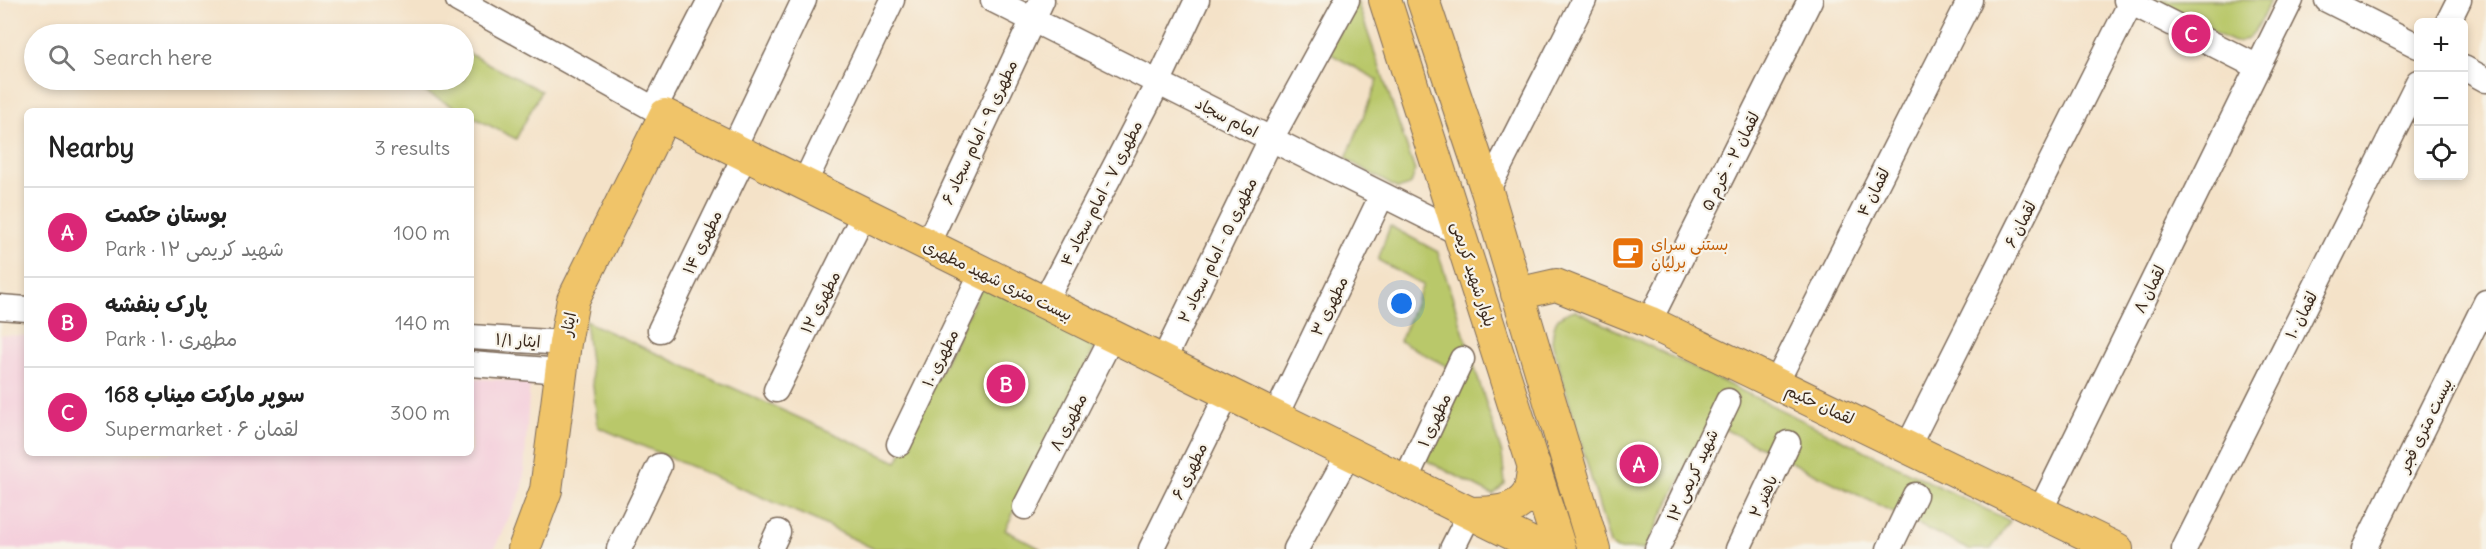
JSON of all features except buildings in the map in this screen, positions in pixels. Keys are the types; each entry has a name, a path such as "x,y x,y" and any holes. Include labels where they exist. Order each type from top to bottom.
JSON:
{"main road":[{"name":"بلوار شهید کریمی","path":"1385,0 1560,549"},
{"path":"1423,0 1487,191 1594,549"},
{"name":"بیست متری شهید مطهری","path":"659,112 1543,549"},
{"name":"ایثار","path":"524,549 546,490 563,357 573,300 659,112"},
{"name":"لقمان حکیم","path":"1517,294 1556,285 1649,322 2116,549"},
{"path":"1470,513 1491,513 1520,504 1529,492 1534,465"}],"street":[{"name":"بیست متری شهید مطهری","path":"458,0 659,112"},
{"path":"659,112 710,0"},
{"name":"مطهری ۱۴","path":"660,330 804,0"},
{"path":"804,184 892,0"},
{"name":"امام سجاد","path":"993,0 1037,10 1158,83 1461,234"},
{"name":"مطهری ۷ - امام سجاد ۴","path":"1044,303 1158,83 1197,0"},
{"name":"مطهری ۵ - امام سجاد ۲","path":"1163,362 1271,139 1347,0"},
{"path":"1487,191 1584,0"},
{"name":"لقمان ۲ - خرم ۵","path":"1649,322 1810,0"},
{"name":"لقمان ۴","path":"1776,383 1970,0"},
{"name":"لقمان ۸","path":"2040,511 2291,0"},
{"path":"2327,0 2414,44"},
{"path":"2450,18 2459,0"},
{"path":"2128,1 2258,67"},
{"name":"لقمان ۶","path":"1908,446 2128,1"},
{"name":"مطهری ۹ - امام سجاد ۶","path":"927,245 1037,10"},
{"path":"2468,71 2486,80"},
{"name":"لقمان ۱۰","path":"2184,549 2414,90"},
{"name":"مطهری ۳","path":"1275,417 1382,195"},
{"name":"مطهری ۱۲","path":"776,390 864,214"},
{"name":"مطهری ۱۰","path":"899,444 982,272"},
{"name":"بیست متری فجر","path":"2364,549 2486,302"},
{"path":"0,307 24,309"},
{"name":"مطهری ۸","path":"1025,507 1112,336"},
{"name":"ایثار ۱/۱","path":"474,338 563,357"},
{"path":"474,364 563,357"},
{"name":"مطهری ۱","path":"1405,481 1462,359"},
{"name":"مطهری ۶","path":"1151,549 1228,393"},
{"name":"شهید کریمی ۱۲","path":"1657,549 1728,401"},
{"name":"باهنر ۲","path":"1738,549 1788,443"},
{"path":"1296,549 1349,453"},
{"path":"619,549 659,466"},
{"path":"1889,549 1915,495"},
{"path":"1452,549 1470,513"}],"shaded area":[{"path":"0,335 24,336 24,456 474,456 474,378 530,382 523,488 494,549 0,549"}],"green space":[{"path":"2141,0 2270,0 2253,33 2242,41 2234,42"},
{"path":"1357,1 1415,171 1411,184 1398,189 1346,159 1378,80 1327,52"},
{"path":"474,56 541,91 516,139 474,118 474,108 456,108 421,90 474,90"},
{"path":"1390,226 1438,252 1502,454 1505,484 1493,495 1414,454 1452,369 1400,341 1423,285 1378,260"},
{"path":"982,285 1098,341 1005,530 1041,549 874,549 815,520 598,427 585,321 897,462"},
{"path":"1575,310 2010,521 1991,549 1968,549 1710,422 1645,549 1617,549 1610,544 1552,342 1556,321 1559,317"}],"place":[{"name":"سوپر مارکت میناب 168","path":"2191,34"},
{"name":"بستنی سرای برلیان","path":"1628,253"},
{"name":"پارک بنفشه","path":"1006,384"},
{"name":"بوستان حکمت","path":"1639,464"}]}
